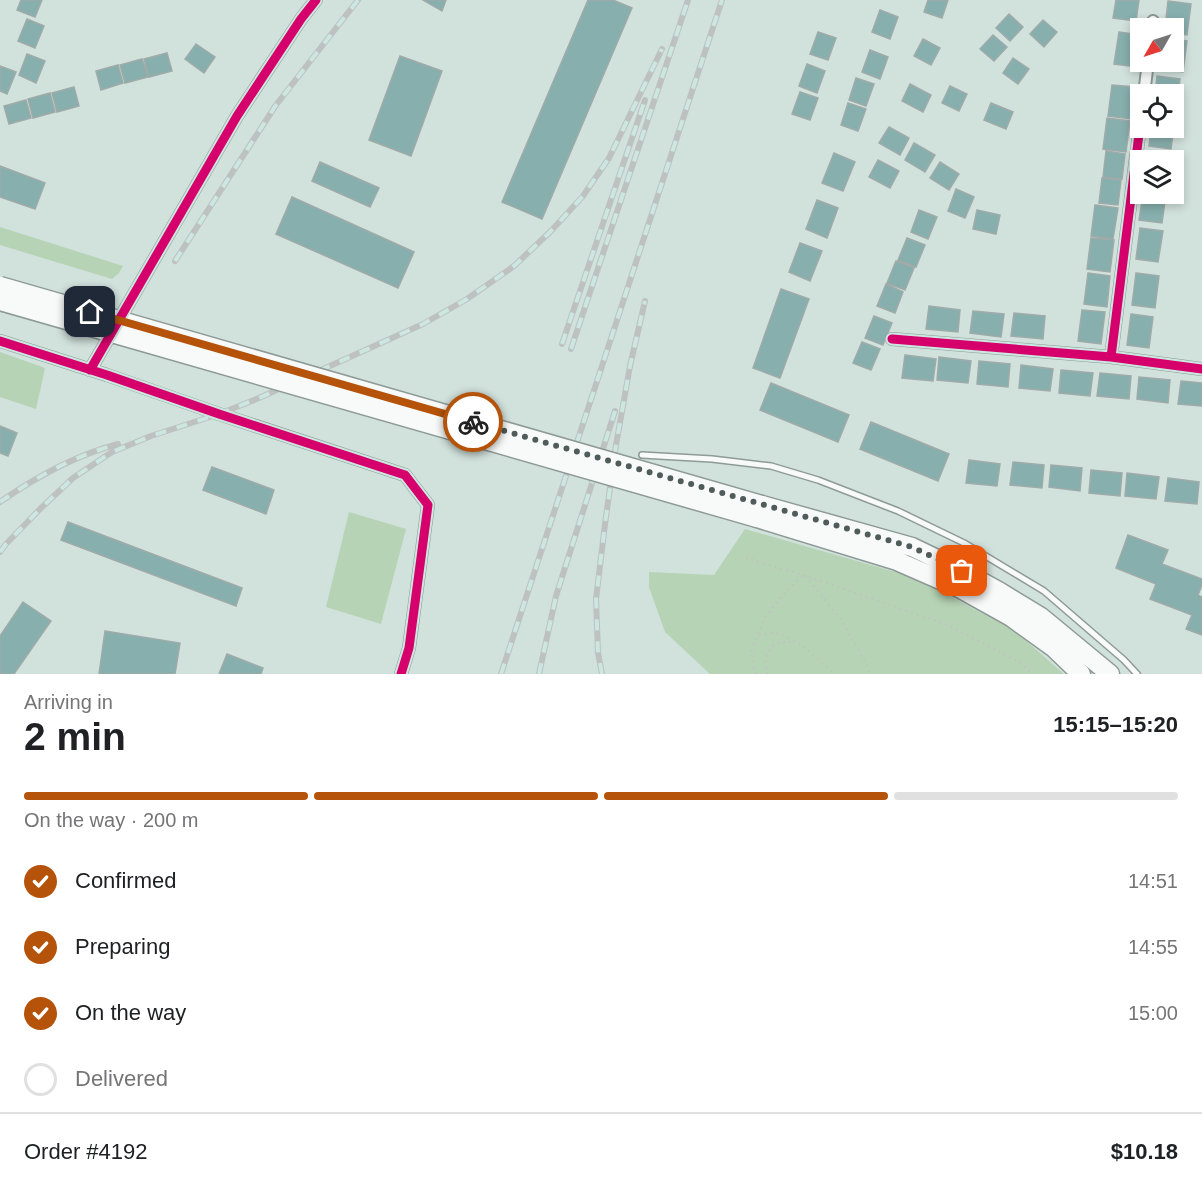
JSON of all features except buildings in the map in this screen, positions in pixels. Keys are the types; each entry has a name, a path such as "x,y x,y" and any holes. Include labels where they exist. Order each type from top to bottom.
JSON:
{"main road":[{"path":"0,286 759,511 897,561 959,588 1054,648 1081,674"},
{"path":"0,301 759,511 912,547 962,571 1041,617 1110,674"}],"street":[{"path":"90,370 237,116 316,0"},
{"path":"1111,357 1138,138"},
{"path":"892,339 1111,357 1202,369"},
{"path":"0,342 405,475 428,505 409,648 401,674"}],"lane":[{"path":"642,455 712,459 771,466 818,480 898,511 964,543 1044,591 1137,674"}],"path":[{"path":"746,558 805,575 946,624 1022,663 1033,674"},
{"path":"756,674 751,652 764,619 783,595 805,575"},
{"path":"805,575 841,620 870,674"},
{"path":"759,635 775,633 798,642 833,674"},
{"path":"768,674 765,668 767,651 776,643 798,642"},
{"path":"827,674 828,667"}],"green space":[{"path":"0,227 123,266 112,279 0,245"},
{"path":"0,352 45,368 36,409 0,397"},
{"path":"349,512 406,529 381,624 326,607"},
{"path":"745,529 916,578 1015,631 1064,674 710,674 665,632 649,587 649,572 714,575"}],"railway":[{"path":"175,261 276,105 358,0"},
{"path":"571,349 688,0"},
{"path":"501,674 722,0"},
{"path":"0,552 73,478 112,452 259,398 423,324 467,299 514,266 583,196 609,158 662,49"},
{"path":"562,344 645,100"},
{"path":"602,674 598,653 596,599 616,445 630,366 645,301"},
{"path":"539,674 556,596 615,411"},
{"path":"0,502 57,468 87,454 118,444"}],"cycle path":[{"path":"90,370 237,116 316,0"},
{"path":"1111,357 1138,138"},
{"path":"892,339 1111,357 1202,369"},
{"path":"0,341 405,475 428,505 409,648 401,674"}],"way so far":[{"path":"473,422 912,547 962,571"}],"route":[{"path":"90,312 473,422"}]}
